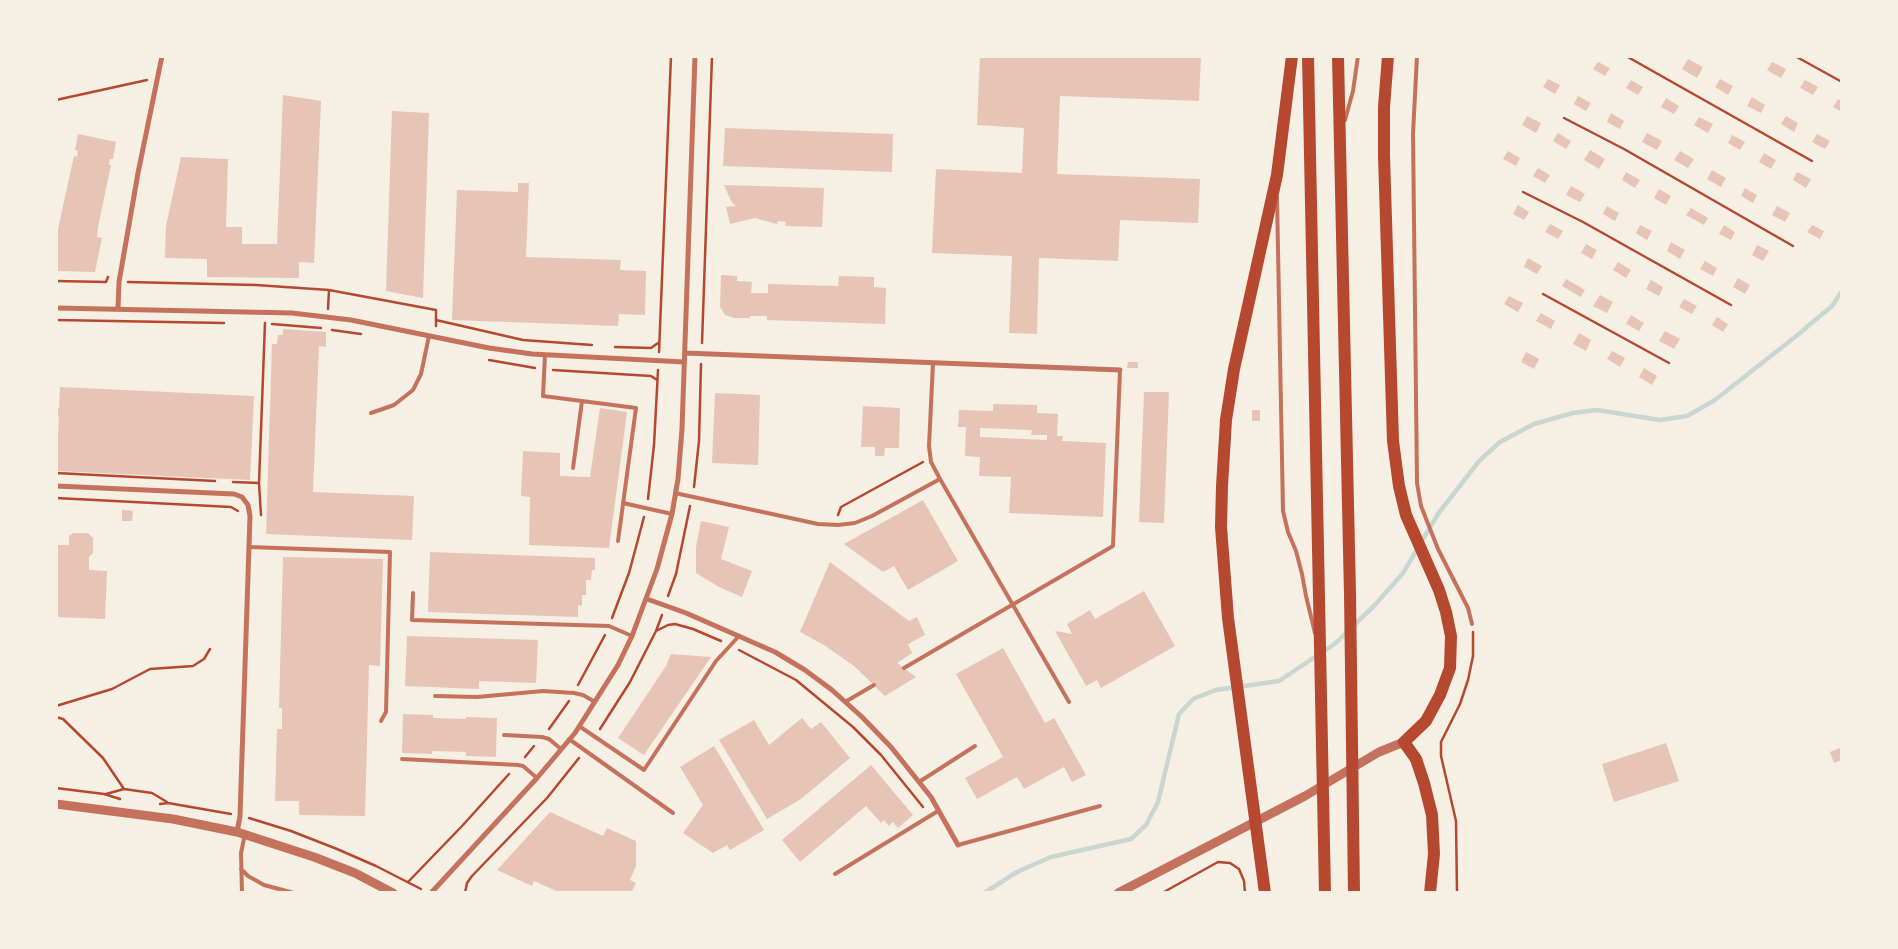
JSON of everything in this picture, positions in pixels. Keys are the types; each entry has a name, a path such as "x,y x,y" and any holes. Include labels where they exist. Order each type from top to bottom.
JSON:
{"highway":[{"path":"1266,893 1228,618 1221,527 1222,486 1226,420 1236,359 1277,175 1292,56"},
{"path":"1308,56 1316,627 1320,645 1325,893"},
{"path":"1338,56 1350,594 1351,795 1354,893"},
{"path":"1388,56 1384,107 1384,156 1393,441 1399,486 1406,515 1432,573 1446,612 1451,636 1450,668 1440,695 1426,721 1404,742 1416,759 1432,815 1434,854 1430,893"}],"street":[{"path":"118,309 119,282 138,173 162,56"},
{"path":"431,893 537,778 570,739 596,702 618,665 632,636 665,542 672,514 682,429 695,56"},
{"path":"56,308 266,312 351,320 489,348 545,355 684,362"},
{"path":"685,353 1120,370"},
{"path":"56,486 234,494 242,497 248,504 250,516 241,833"},
{"path":"646,599 775,652 805,670 845,702 891,747 919,782 958,844"},
{"path":"1118,893 1305,796 1379,752 1404,742"},
{"path":"56,804 173,819 241,833 314,857 355,873 393,893"}],"lane":[{"path":"1339,139 1353,91 1358,56"},
{"path":"1417,56 1413,134 1415,450 1417,483 1421,506 1438,549 1465,601 1472,624"},
{"path":"1277,175 1282,511 1316,627"},
{"path":"371,413 394,405 413,390 421,374 429,336"},
{"path":"545,355 543,396 636,408 618,541"},
{"path":"932,363 929,446 931,458 940,479 1069,702"},
{"path":"904,668 1113,546 1120,370"},
{"path":"573,468 582,401"},
{"path":"675,493 818,524 835,525 855,523 940,479"},
{"path":"623,503 672,514"},
{"path":"249,547 390,552 386,712 381,721"},
{"path":"413,593 412,620 608,626 632,636"},
{"path":"579,726 644,770 716,661 739,636"},
{"path":"845,702 874,685"},
{"path":"434,696 477,697 543,691 574,693 583,695 596,702"},
{"path":"504,735 542,737 549,739 561,749"},
{"path":"570,739 673,813"},
{"path":"919,782 975,746"},
{"path":"402,759 518,765 523,766 537,778"},
{"path":"958,844 1100,806"},
{"path":"836,874 938,811"},
{"path":"241,833 242,893"},
{"path":"241,870 264,885 294,893"}],"path":[{"path":"408,882 518,765 558,718 574,693 608,626 629,573 646,508 654,455 671,56"},
{"path":"694,487 699,441 712,56"},
{"path":"1626,56 1812,161"},
{"path":"1795,56 1842,82"},
{"path":"56,100 151,80"},
{"path":"1564,118 1624,149 1793,246"},
{"path":"1523,192 1583,222 1731,305"},
{"path":"106,282 109,275"},
{"path":"56,281 256,285 329,290 436,310 436,337"},
{"path":"327,318 329,290"},
{"path":"1543,294 1669,363"},
{"path":"56,320 229,324"},
{"path":"436,320 523,340 601,346"},
{"path":"256,324 326,329 363,334"},
{"path":"611,346 651,348 659,342"},
{"path":"484,359 544,369 650,376 657,380"},
{"path":"835,525 841,507 931,458"},
{"path":"56,473 221,482"},
{"path":"230,482 259,484"},
{"path":"56,498 231,507 239,512 240,518"},
{"path":"1457,893 1456,821 1441,756 1441,742 1460,704 1468,680 1473,656 1472,624"},
{"path":"656,631 668,625 682,626 730,646 796,680 853,726 881,755 922,804 929,816"},
{"path":"56,706 112,688 150,669 193,666 204,659 210,648"},
{"path":"56,718 63,719 103,758 124,789"},
{"path":"56,788 104,794 124,789 152,793 168,803"},
{"path":"1162,893 1218,862 1230,863 1239,869 1244,881 1245,893"}],"building":[{"path":"980,56 1201,56 1199,101 1060,96 1057,174 1200,179 1198,223 1120,220 1118,261 1039,258 1037,334 1009,333 1012,256 932,253 936,169 1022,173 1024,128 977,125"},
{"path":"1688,59 1703,67 1697,78 1682,69"},
{"path":"1598,62 1610,68 1605,76 1593,69"},
{"path":"1772,62 1786,69 1781,78 1767,70"},
{"path":"1548,79 1560,85 1555,94 1543,87"},
{"path":"1720,79 1733,86 1728,95 1715,87"},
{"path":"1631,80 1643,87 1638,95 1626,88"},
{"path":"1805,80 1818,87 1813,95 1800,88"},
{"path":"283,95 321,101 314,263 299,262 299,278 207,277 207,259 165,258 166,226 181,157 228,159 226,227 242,227 242,244 277,244"},
{"path":"1578,96 1591,103 1586,111 1574,104"},
{"path":"1752,97 1765,105 1761,113 1747,106"},
{"path":"1666,98 1679,106 1674,114 1661,107"},
{"path":"1838,99 1842,101 1842,112 1833,107"},
{"path":"392,111 429,113 423,298 386,291"},
{"path":"1611,113 1624,121 1620,129 1607,122"},
{"path":"1527,116 1541,123 1536,133 1522,125"},
{"path":"1786,116 1798,123 1794,132 1781,124"},
{"path":"1699,117 1713,124 1708,133 1694,125"},
{"path":"725,128 893,134 892,172 723,166"},
{"path":"1558,133 1571,141 1566,149 1553,141"},
{"path":"1647,133 1662,141 1657,150 1642,142"},
{"path":"78,134 116,142 113,159 110,159 109,165 111,165 98,227 97,237 102,238 95,272 56,271 56,238 74,156 77,157 78,151 75,150"},
{"path":"1817,134 1830,141 1825,149 1812,142"},
{"path":"1732,135 1745,142 1740,150 1728,143"},
{"path":"1590,150 1605,159 1599,169 1584,160"},
{"path":"1508,151 1520,158 1516,166 1503,159"},
{"path":"1680,151 1694,159 1688,168 1674,160"},
{"path":"1764,153 1776,160 1771,169 1759,162"},
{"path":"1538,168 1550,175 1545,183 1533,176"},
{"path":"1712,170 1726,178 1721,187 1707,179"},
{"path":"1626,172 1640,180 1635,188 1622,180"},
{"path":"1797,172 1811,179 1806,188 1793,180"},
{"path":"518,183 529,183 526,257 621,260 620,270 646,271 645,315 619,314 618,326 452,320 457,190 518,192"},
{"path":"724,185 824,188 822,227 785,226 786,222 778,221 777,224 755,218 730,224 726,207 736,206 731,201"},
{"path":"1571,186 1585,194 1580,202 1566,195"},
{"path":"1745,188 1757,195 1753,203 1741,196"},
{"path":"1659,189 1671,196 1666,205 1654,198"},
{"path":"1518,205 1529,212 1524,220 1513,214"},
{"path":"1607,206 1619,213 1615,221 1603,214"},
{"path":"1777,206 1790,213 1785,222 1772,215"},
{"path":"1691,208 1708,218 1704,225 1686,215"},
{"path":"1550,224 1563,231 1558,239 1545,232"},
{"path":"1640,225 1652,231 1647,240 1636,233"},
{"path":"1724,225 1735,232 1731,240 1719,234"},
{"path":"1812,225 1824,231 1820,239 1807,232"},
{"path":"1671,242 1685,250 1680,259 1667,251"},
{"path":"1586,244 1597,250 1592,259 1581,253"},
{"path":"1757,245 1769,251 1763,261 1752,255"},
{"path":"1528,258 1542,266 1537,274 1524,267"},
{"path":"1705,261 1717,268 1713,276 1700,269"},
{"path":"1618,262 1631,270 1626,278 1613,270"},
{"path":"721,275 737,276 737,281 752,282 751,293 768,293 768,284 838,286 839,276 874,277 874,287 886,288 885,324 767,320 767,316 734,318 725,315 720,307"},
{"path":"1738,278 1750,285 1745,294 1733,287"},
{"path":"1566,279 1585,290 1581,297 1562,286"},
{"path":"1651,280 1663,287 1659,296 1646,289"},
{"path":"1600,295 1613,302 1607,313 1593,306"},
{"path":"1509,296 1523,303 1518,312 1504,304"},
{"path":"1684,299 1697,306 1692,314 1679,307"},
{"path":"1541,313 1555,321 1551,329 1536,321"},
{"path":"1631,315 1644,323 1639,331 1626,324"},
{"path":"1717,317 1728,324 1723,332 1712,325"},
{"path":"283,329 326,332 326,347 319,346 313,492 414,496 412,540 266,534 272,344 277,344 278,335 283,335"},
{"path":"1665,331 1680,339 1674,349 1659,341"},
{"path":"1579,333 1591,340 1586,351 1573,344"},
{"path":"1612,351 1625,358 1620,367 1607,359"},
{"path":"1526,352 1539,359 1534,369 1521,362"},
{"path":"1128,362 1138,362 1138,368 1127,368"},
{"path":"1644,368 1657,376 1652,385 1639,377"},
{"path":"60,387 254,396 250,480 56,471 59,416 56,416 56,408 59,408"},
{"path":"1144,392 1169,392 1164,523 1139,522"},
{"path":"715,393 760,395 758,465 712,463"},
{"path":"993,404 1037,405 1037,413 1058,414 1057,436 1063,436 1062,441 1106,443 1103,517 1009,513 1011,477 979,476 980,457 965,456 966,427 958,427 959,410 993,411","holes":["980,428 1032,430 1031,435 1047,435 1047,440 980,437"]},
{"path":"863,406 900,408 899,448 885,448 884,456 875,456 875,447 861,447"},
{"path":"600,408 627,412 609,548 529,545 530,497 521,496 523,451 560,453 560,476 590,477"},
{"path":"1252,410 1260,410 1260,421 1252,421"},
{"path":"923,500 958,561 908,590 894,566 883,572 844,544"},
{"path":"122,510 133,511 132,521 122,521"},
{"path":"701,521 729,527 721,559 752,571 742,597 719,587 696,573 696,547"},
{"path":"73,533 88,533 93,538 93,553 89,557 89,570 107,571 105,619 56,617 56,545 69,545 69,536"},
{"path":"430,552 595,558 595,570 592,570 591,580 586,580 586,595 582,595 582,606 578,605 578,617 428,612"},
{"path":"283,557 383,559 380,666 369,665 365,816 299,815 299,801 275,801 277,729 282,729 282,708 279,708"},
{"path":"830,562 909,621 917,617 925,635 908,644 912,653 897,663 916,677 885,696 854,666 824,645 800,632"},
{"path":"1144,591 1175,646 1101,688 1097,680 1086,686 1055,631 1072,634 1067,624 1090,610 1095,619"},
{"path":"407,636 538,640 536,683 479,681 479,689 405,686"},
{"path":"1003,648 1045,723 1054,718 1086,775 1072,782 1064,767 1024,789 1017,777 977,799 965,778 1003,757 956,674"},
{"path":"671,654 711,657 644,755 618,738 666,666"},
{"path":"403,714 433,715 433,718 497,718 496,757 466,756 466,752 432,751 432,754 402,753"},
{"path":"802,718 811,729 821,722 850,758 801,799 767,819 719,740 754,720 769,745"},
{"path":"1666,743 1679,781 1614,802 1602,764"},
{"path":"714,746 764,830 730,850 727,845 713,853 683,833 703,805 680,767"},
{"path":"1842,747 1842,760 1834,763 1830,752"},
{"path":"871,765 913,815 898,828 893,822 889,826 884,820 881,823 866,806 800,862 782,840"},
{"path":"550,812 603,836 607,828 636,841 636,866 630,880 636,883 631,893 561,893 534,881 532,886 497,870"}],"waterway":[{"path":"1353,626 1374,606 1403,573 1438,514 1479,461 1500,442 1534,424 1573,413 1597,410 1660,420 1687,416 1715,400 1795,337 1832,306 1842,291"},
{"path":"984,893 1017,872 1051,857 1131,839 1146,825 1158,802 1179,714 1193,699 1216,690 1279,681 1336,643 1348,631"}]}
